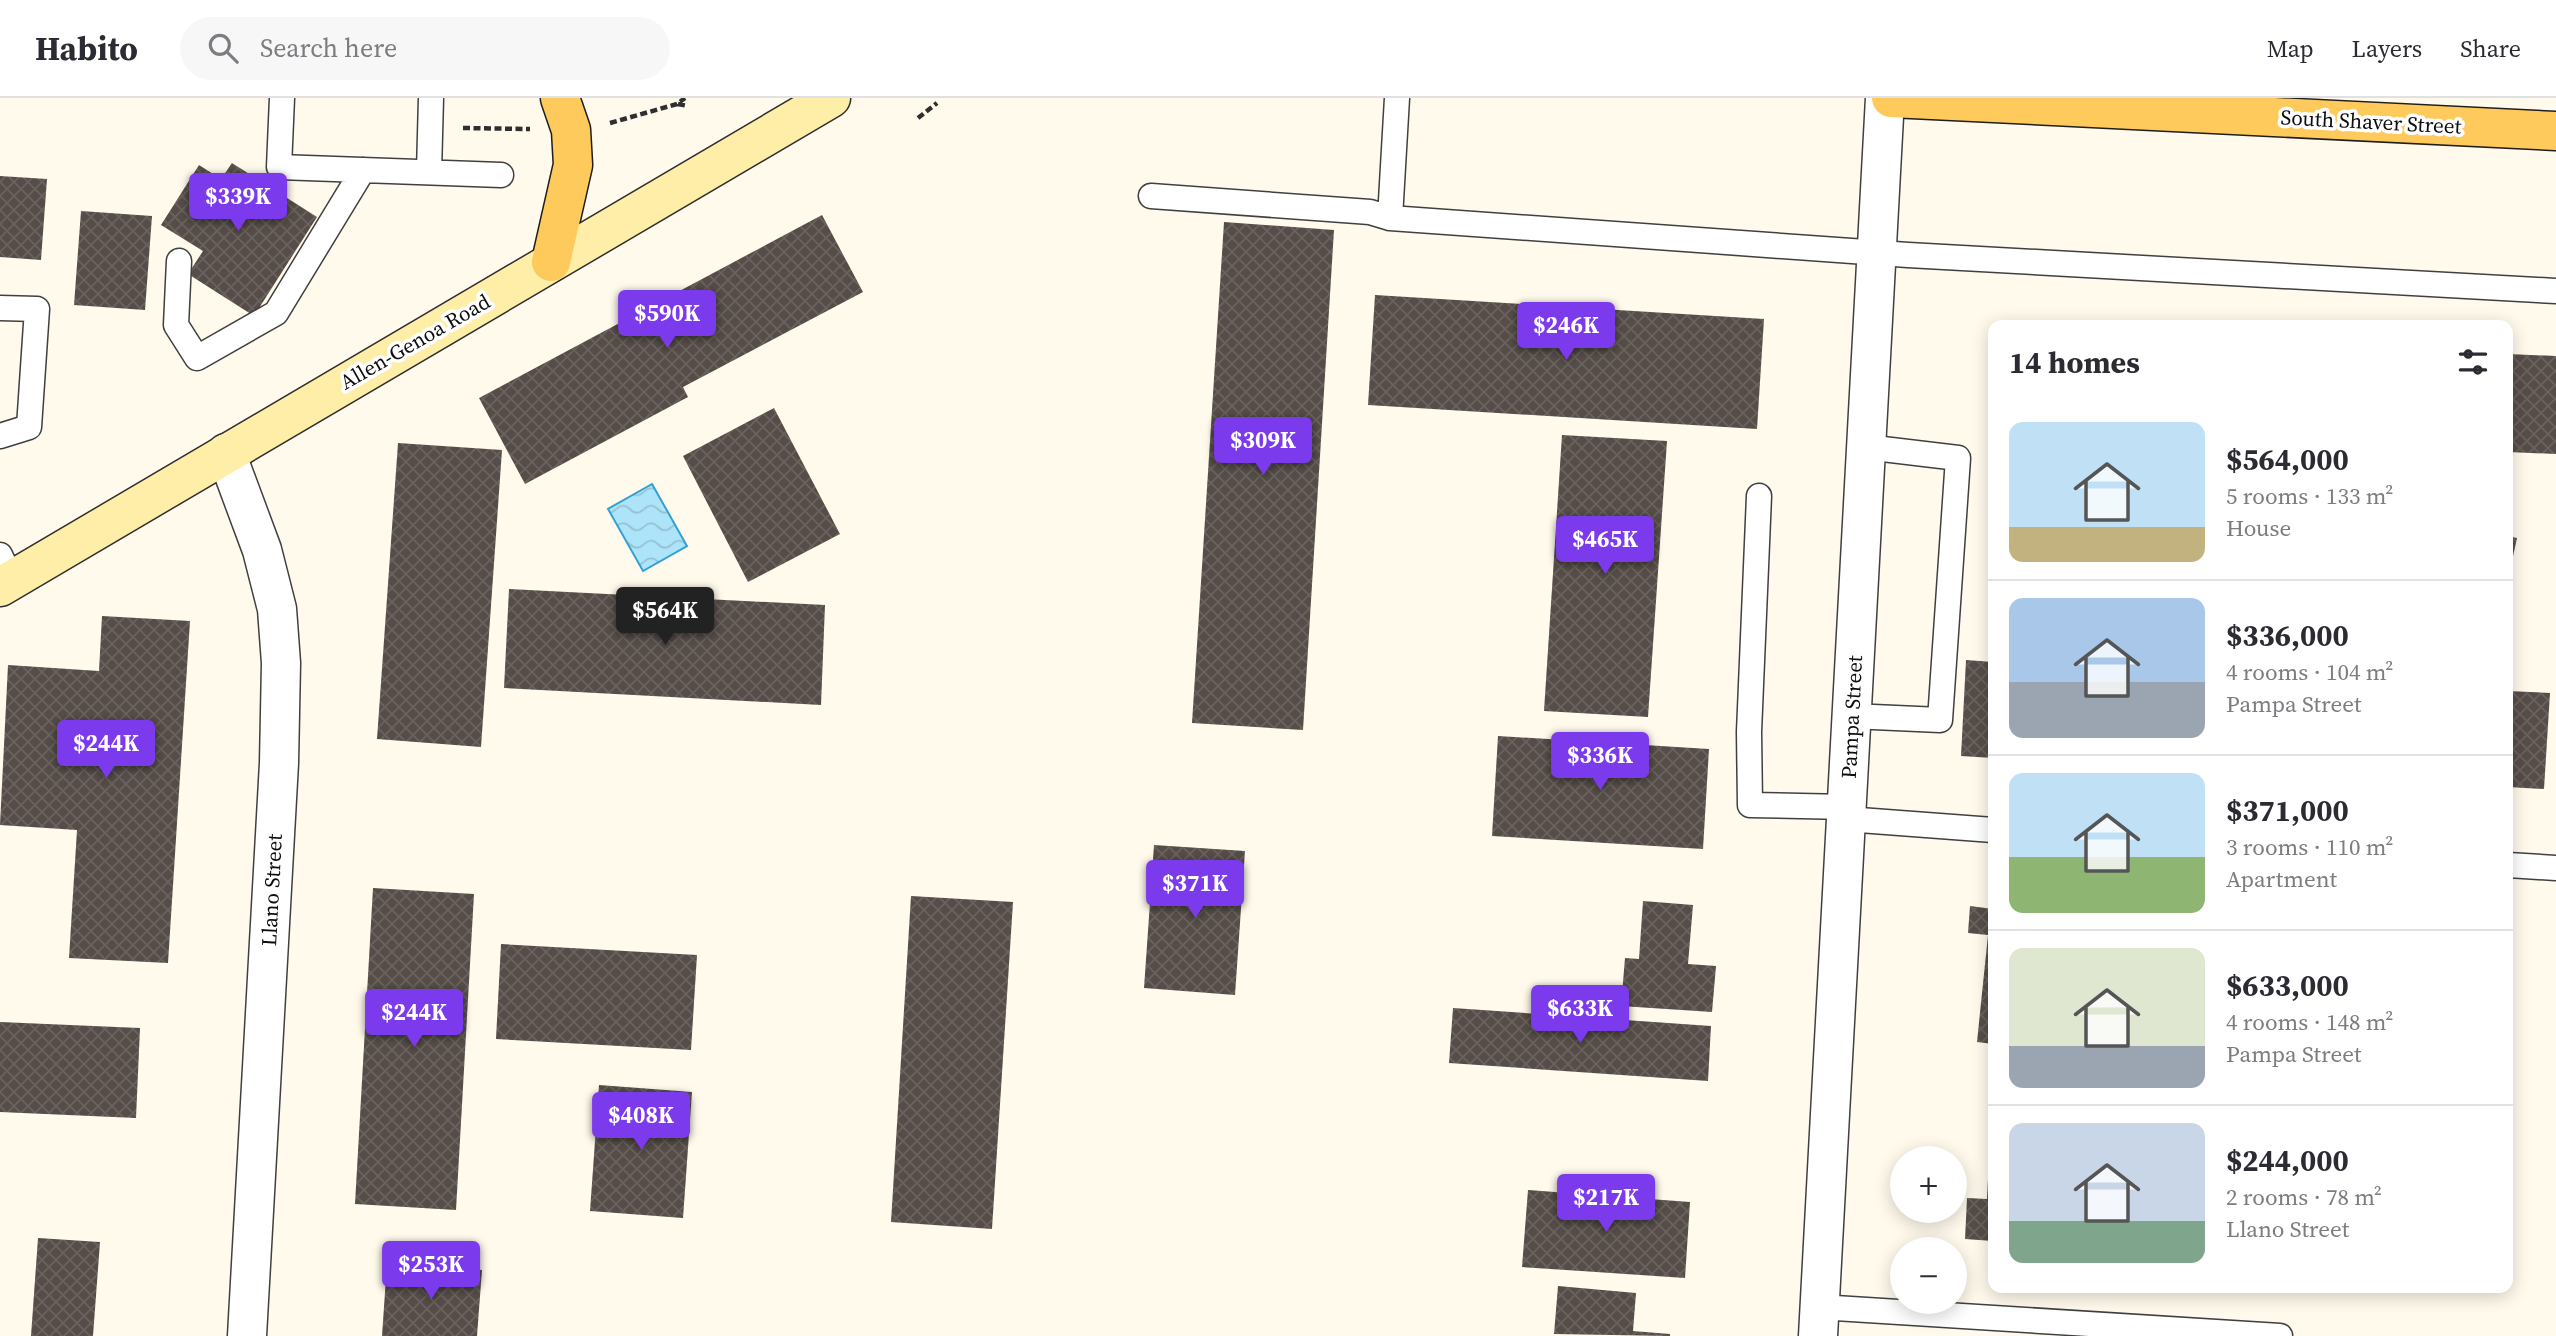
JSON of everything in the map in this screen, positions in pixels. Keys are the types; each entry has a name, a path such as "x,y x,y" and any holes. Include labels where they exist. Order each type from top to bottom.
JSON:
{"main road":[{"path":"551,262 573,165 571,130 560,98"},
{"name":"Allen-Genoa Road","path":"4,574 226,453 831,98"},
{"name":"South Shaver Street","path":"1891,98 2324,109 2556,131"}],"street":[{"name":"Pampa Street","path":"1819,1322 1885,98"},
{"name":"Llano Street","path":"226,453 262,550 277,609 281,663 279,763 247,1336"}],"lane":[{"path":"282,98 279,167 501,175"},
{"path":"429,172 431,98"},
{"path":"1391,218 1397,98"},
{"path":"179,261 176,325 197,358 276,313 363,170"},
{"path":"1151,196 1370,212 1391,218 1877,252 2556,291"},
{"path":"0,308 37,309 29,427 0,436"},
{"path":"1852,716 1940,720 1958,458 1866,447"},
{"path":"1759,496 1749,733 1750,805 1988,829"},
{"path":"2513,865 2556,868"},
{"path":"1819,1322 2280,1336"}],"path":[{"path":"603,125 677,104 685,98"},
{"path":"918,118 937,103"},
{"path":"677,104 688,106"},
{"path":"463,128 539,130"}],"water":[{"path":"652,484 687,546 643,571 608,509"}],"building":[{"path":"232,163 317,217 254,316 188,274 203,251 161,225 199,165 221,179"},
{"path":"0,176 47,179 41,260 0,257"},
{"path":"81,211 152,216 145,310 74,305"},
{"path":"822,215 863,292 683,387 688,397 525,484 479,398"},
{"path":"1224,222 1334,230 1303,730 1192,723"},
{"path":"1375,295 1764,319 1757,429 1368,405"},
{"path":"2513,354 2556,356 2556,454 2513,452"},
{"path":"774,408 840,534 748,582 683,456"},
{"path":"1562,435 1667,441 1648,717 1544,711"},
{"path":"398,443 502,450 481,747 377,739"},
{"path":"2513,537 2517,538 2513,556"},
{"path":"509,589 825,605 821,705 504,688"},
{"path":"102,616 190,621 168,963 69,958 77,830 0,825 8,665 99,671"},
{"path":"1966,660 1988,662 1988,758 1961,756"},
{"path":"2513,691 2550,693 2544,789 2513,787"},
{"path":"1498,736 1709,749 1703,849 1492,836"},
{"path":"1154,845 1245,851 1235,995 1144,988"},
{"path":"373,888 474,894 456,1210 355,1204"},
{"path":"911,896 1013,902 992,1229 891,1222"},
{"path":"1643,901 1693,905 1688,964 1716,966 1712,1012 1621,1006 1625,958 1639,959"},
{"path":"1970,906 1988,908 1988,935 1968,933"},
{"path":"1988,935 1988,1043 1977,1042"},
{"path":"501,944 697,955 691,1050 496,1039"},
{"path":"1453,1008 1711,1026 1708,1081 1449,1063"},
{"path":"0,1022 140,1028 136,1118 0,1112"},
{"path":"599,1085 692,1092 683,1218 590,1211"},
{"path":"1988,1178 1988,1241 1965,1237 1967,1198 1987,1199"},
{"path":"1528,1190 1690,1202 1685,1278 1522,1267"},
{"path":"38,1238 100,1242 93,1336 31,1336"},
{"path":"387,1263 482,1270 477,1336 382,1336"},
{"path":"1558,1286 1636,1293 1633,1331 1670,1336 1554,1334"}]}
